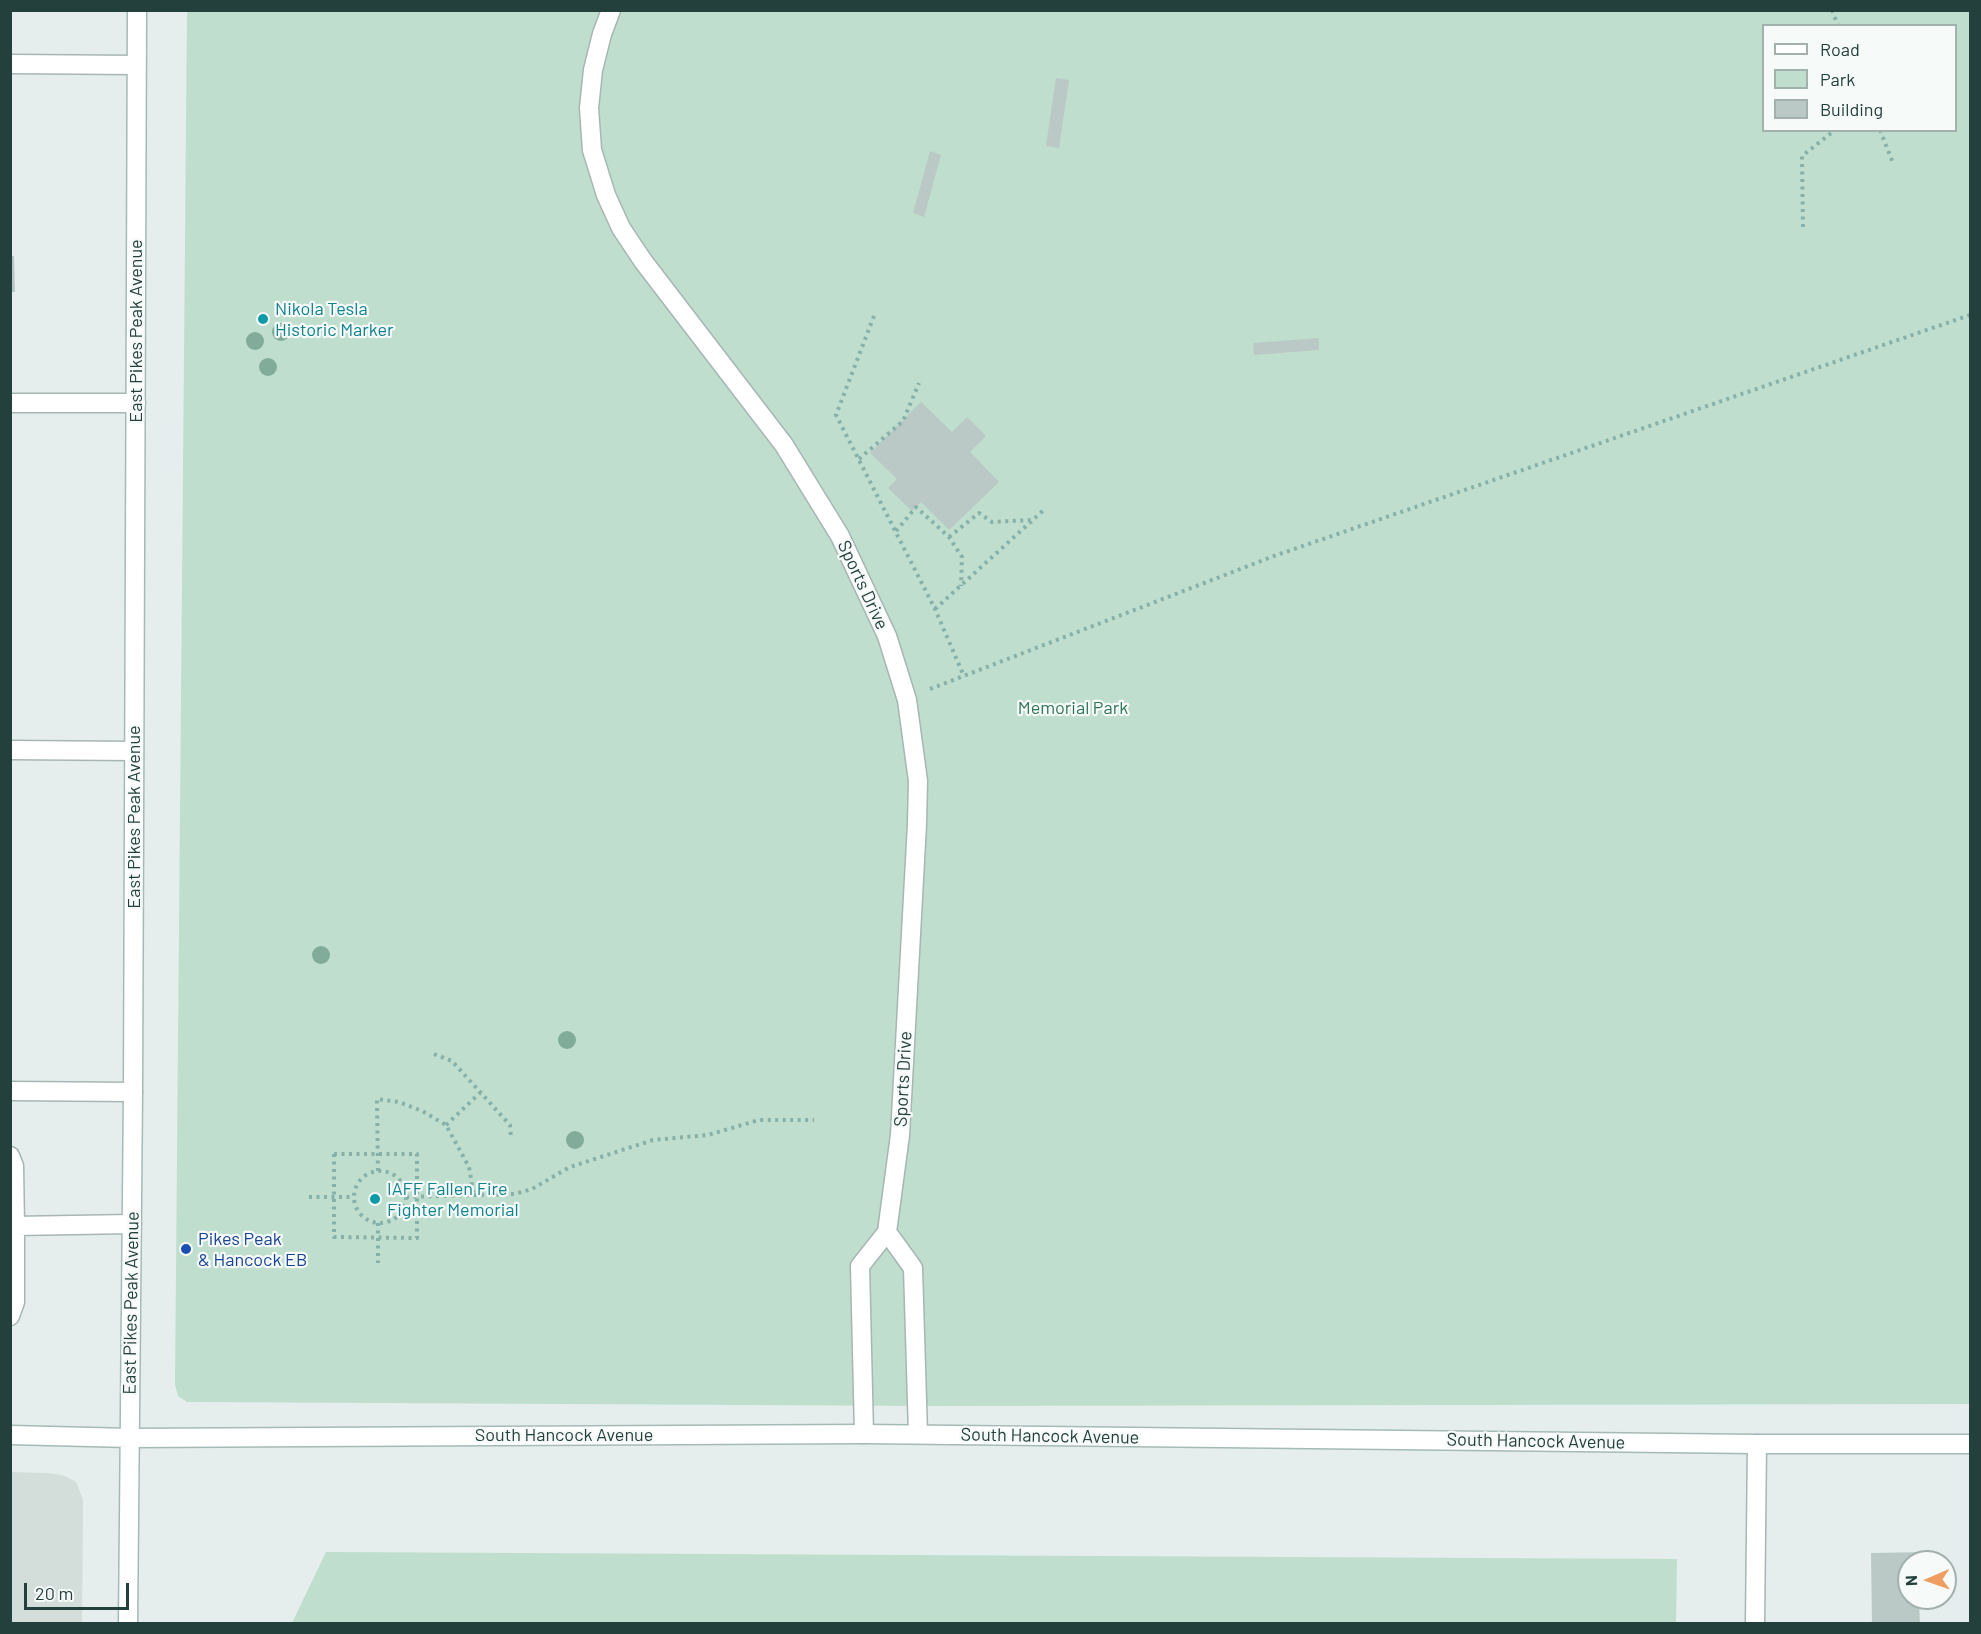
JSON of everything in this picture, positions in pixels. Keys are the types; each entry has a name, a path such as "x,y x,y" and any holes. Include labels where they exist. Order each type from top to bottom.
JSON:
{"main road":[{"name":"East Pikes Peak Avenue","path":"128,1623 134,1092 137,10"},
{"name":"Sports Drive","path":"611,10 593,70 589,108 592,150 606,195 621,228 643,261 784,445 840,536 887,636 908,700 918,781 917,813 900,1135 887,1232"},
{"path":"10,64 136,65"},
{"path":"10,403 136,403"},
{"path":"10,750 134,751"},
{"path":"10,1091 134,1092"},
{"path":"10,1156 14,1166 15,1226 13,1287 15,1302 10,1316"},
{"path":"15,1226 132,1224"},
{"path":"864,1434 860,1266 887,1232 913,1268 918,1434"},
{"name":"South Hancock Avenue","path":"10,1435 130,1438 918,1434 1756,1444 1971,1444"},
{"path":"1755,1623 1756,1444"}],"path":[{"path":"1803,227 1802,156 1832,132"},
{"path":"1881,132 1893,163"},
{"path":"908,700 963,674 1274,556 1971,315"},
{"path":"874,316 836,415 935,609 963,674"},
{"path":"859,459 903,420 919,383"},
{"path":"896,531 916,507 949,537 962,557 964,573 961,587"},
{"path":"935,609 1046,507"},
{"path":"949,537 979,513 992,522 1033,520"},
{"path":"434,1054 452,1060 510,1125 511,1138"},
{"path":"446,1125 480,1093"},
{"path":"378,1171 377,1099 407,1105 446,1125 469,1167 474,1197"},
{"path":"406,1197 474,1197 515,1194 532,1189 570,1167 653,1140 708,1135 759,1120 814,1120"},
{"path":"334,1154 417,1154 417,1238 334,1237 333,1197 334,1154"},
{"path":"378,1171 392,1173 398,1178 406,1197 398,1216 392,1221 378,1223 361,1215 353,1197 360,1179 378,1171"},
{"path":"309,1197 353,1197"},
{"path":"378,1223 378,1263"}],"shaded area":[{"path":"11,1472 48,1473 65,1476 76,1482 83,1499 82,1623 11,1623"}],"green space":[{"name":"Memorial Park","path":"187,11 1970,11 1970,1404 930,1406 187,1402 178,1396 175,1385"},
{"path":"326,1552 1677,1559 1676,1623 292,1623"}],"building":[{"path":"1056,78 1069,80 1059,148 1046,146"},
{"path":"930,151 941,155 924,217 913,213"},
{"path":"10,256 14,256 15,292 10,292"},
{"path":"1319,338 1319,350 1254,355 1253,343"},
{"path":"921,402 952,432 967,417 986,436 970,452 999,482 949,530 921,502 912,511 888,488 897,479 870,453"},
{"path":"1871,1553 1897,1553 1897,1610 1919,1610 1920,1624 1872,1624"}],"place":[{"name":"Nikola Tesla Historic Marker","path":"263,319"},
{"name":"IAFF Fallen Fire Fighter Memorial","path":"375,1199"},
{"name":"Pikes Peak & Hancock EB","path":"186,1249"}]}
